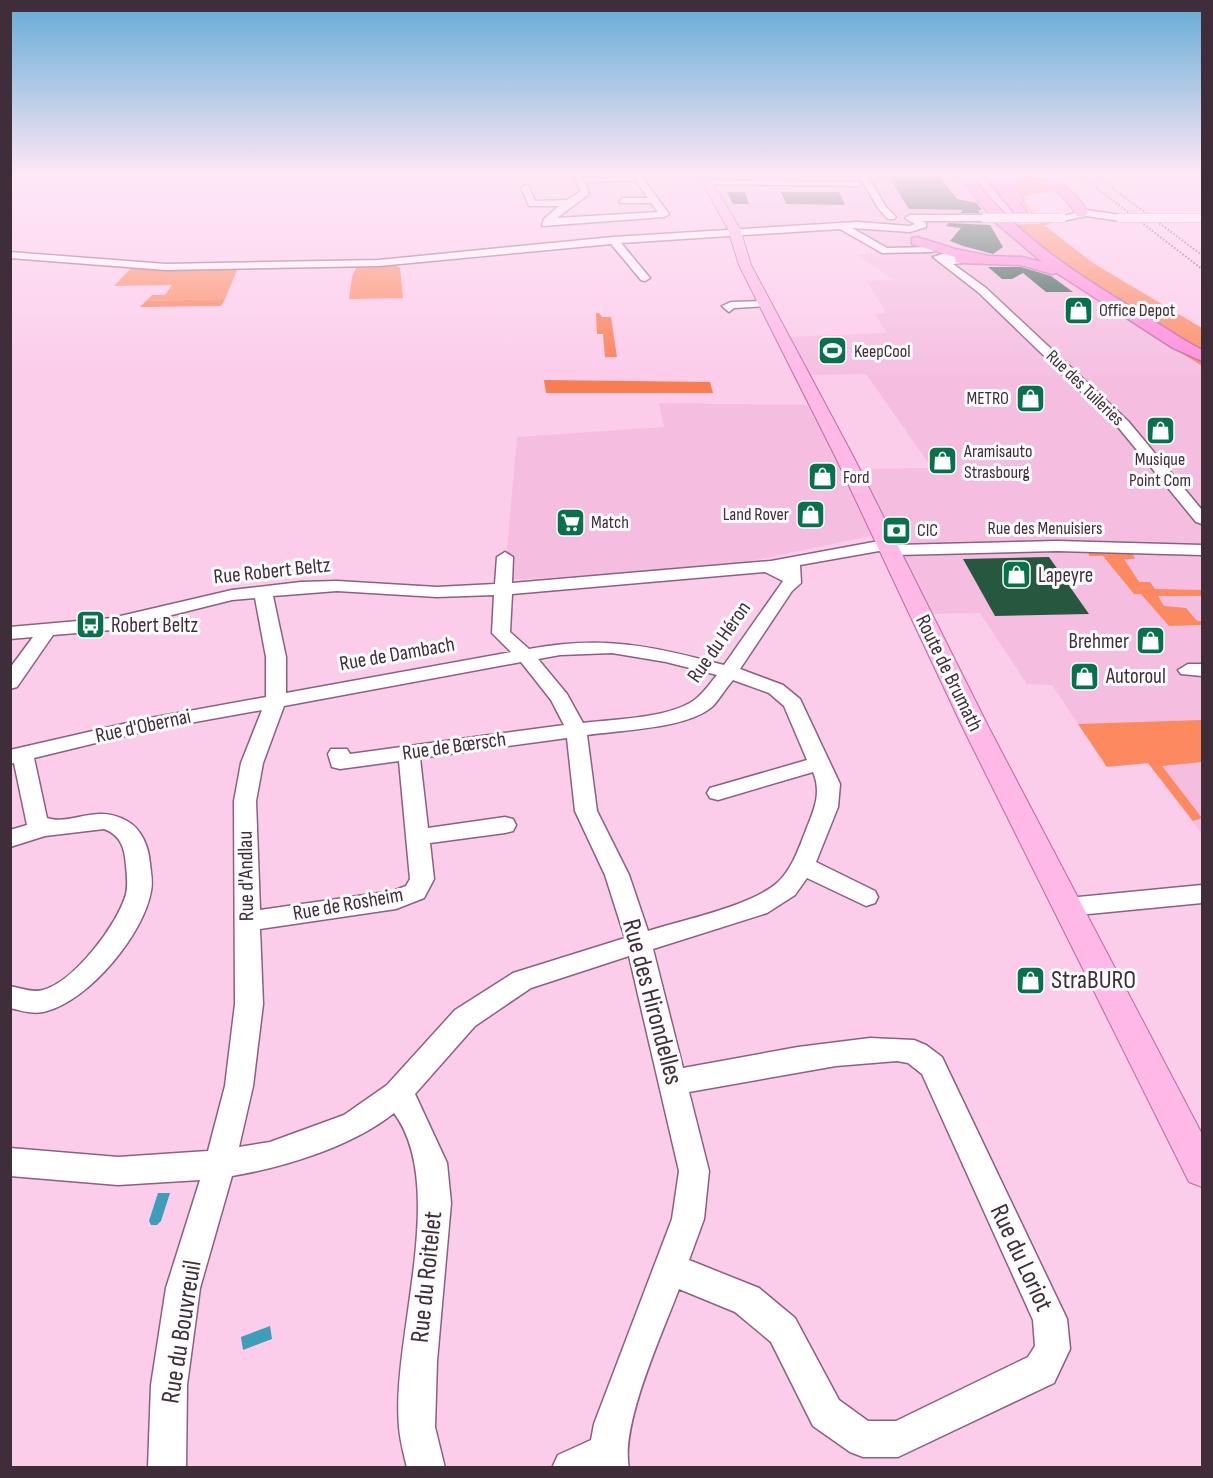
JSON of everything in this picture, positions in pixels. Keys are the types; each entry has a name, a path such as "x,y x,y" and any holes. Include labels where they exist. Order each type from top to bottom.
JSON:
{"highway":[{"path":"927,242 953,253 995,257"},
{"path":"948,257 995,257 1013,254 1019,250 1016,242"},
{"path":"1026,242 1041,256 1097,293 1203,356"},
{"path":"1042,242 1091,278 1203,350"},
{"path":"948,257 1036,263 1097,293"}],"main road":[{"name":"Route de Brumath","path":"738,242 745,265 1203,1170"}],"street":[{"path":"10,255 138,266 241,267 379,263 593,242"},
{"path":"615,242 645,278"},
{"path":"869,242 885,251 948,257"},
{"name":"Rue des Tuileries","path":"923,242 948,257 1123,424 1203,519"},
{"path":"729,309 728,306 731,305 765,304"},
{"name":"Rue Robert Beltz","path":"10,633 112,624 205,601 263,591 337,586 437,592 567,588 784,573 821,557 879,546 888,548"},
{"name":"Rue des Menuisiers","path":"888,548 1057,546 1203,550"},
{"name":"Rue des Hirondelles","path":"505,557 501,633 526,656 560,698 576,729 586,811 617,875 639,943 694,1171 688,1219 612,1424 608,1460"},
{"name":"Rue du Héron","path":"576,729 665,718 690,711 705,702 729,672 784,573"},
{"name":"Rue d'Andlau","path":"220,1164 240,1086 249,1004 245,801 252,763 276,700 276,657 263,591"},
{"path":"10,683 46,631"},
{"name":"Rue de Dambach","path":"10,1162 118,1172 220,1164 270,1156 354,1125 397,1094 465,1018 522,980 758,906 786,889 802,866 827,807 829,784 793,703 776,689 729,672 667,656 612,647 560,649 276,700"},
{"name":"Rue d'Obernai","path":"16,755 145,725 276,700"},
{"name":"Rue de Bœrsch","path":"339,754 340,762 576,729"},
{"name":"Rue de Rosheim","path":"247,921 396,900 415,892 422,879 409,753"},
{"path":"16,755 36,822 44,828"},
{"path":"718,793 820,763"},
{"path":"10,839 44,828 85,822 110,822 126,830 138,851 139,892 128,918 104,954 72,987 50,1000 32,1002 10,997"},
{"path":"418,837 505,825"},
{"path":"802,866 866,897"},
{"path":"1068,907 1203,894"},
{"name":"Rue du Loriot","path":"669,1269 747,1300 783,1330 825,1413 863,1439 898,1439 1041,1370 1053,1349 1050,1319 942,1087 932,1066 913,1052 887,1049 847,1053 674,1082"},
{"name":"Rue du Roitelet","path":"397,1094 410,1111 432,1163 435,1203 419,1360 417,1427 426,1467"},
{"name":"Rue du Bouvreuil","path":"167,1467 169,1385 183,1288 220,1164"},
{"path":"571,1467 608,1460"}],"shaded area":[{"path":"864,242 1017,242 1046,268 1202,366 1202,834 1148,763 1107,767 1052,685 1027,684 980,613 926,614 875,535 722,567 507,580 507,550 517,437 664,427 659,403 807,405 842,469 932,468 866,374 808,375 788,337 887,333 875,314 886,313 867,281 894,280 857,255 879,252"},
{"path":"1017,242 1066,242 1093,263 1202,328 1202,366 1046,268"},
{"path":"391,263 400,268 403,298 349,299 352,277 358,264"},
{"path":"133,266 238,268 225,299 146,301 152,295 165,295 172,285 114,286"},
{"path":"225,299 221,306 140,307 146,301"},
{"path":"596,313 602,317 611,317 617,357 605,357 603,334 597,334"},
{"path":"544,380 710,382 713,393 546,393"},
{"path":"1089,552 1157,553 1162,558 1157,554 1132,553 1135,559 1124,559 1139,582 1150,582 1155,589 1202,590 1202,596 1158,596 1164,606 1186,608 1197,621 1202,621 1202,625 1169,626 1141,594 1134,594 1103,556 1089,556"},
{"path":"1202,720 1202,762 1162,766 1202,818 1193,821 1148,763 1107,767 1078,724"}],"water":[{"path":"158,1193 170,1193 161,1221 157,1225 151,1225 149,1221"},
{"path":"270,1326 272,1339 243,1350 241,1337"}],"building":[{"path":"953,242 1000,242 1003,247 993,254"},
{"path":"988,267 1021,267 1051,276 1073,292 1046,292 1023,273 1012,279 1002,279"},
{"name":"Lapeyre","path":"1049,557 1089,614 995,616 963,559"}],"railway":[{"path":"1167,242 1202,269"},
{"path":"1185,242 1202,255"}],"place":[{"name":"Office Depot","path":"1078,310"},
{"name":"KeepCool","path":"833,351"},
{"name":"METRO","path":"1030,398"},
{"name":"Musique Point Com","path":"1160,430"},
{"name":"Aramisauto Strasbourg","path":"943,461"},
{"name":"Ford","path":"822,477"},
{"name":"Land Rover","path":"810,514"},
{"name":"Match","path":"570,522"},
{"name":"CIC","path":"896,530"},
{"name":"Lapeyre","path":"1017,575"},
{"name":"Robert Beltz","path":"90,625"},
{"name":"Brehmer","path":"1150,641"},
{"name":"Autoroul","path":"1085,676"},
{"name":"StraBURO","path":"1030,980"}]}
